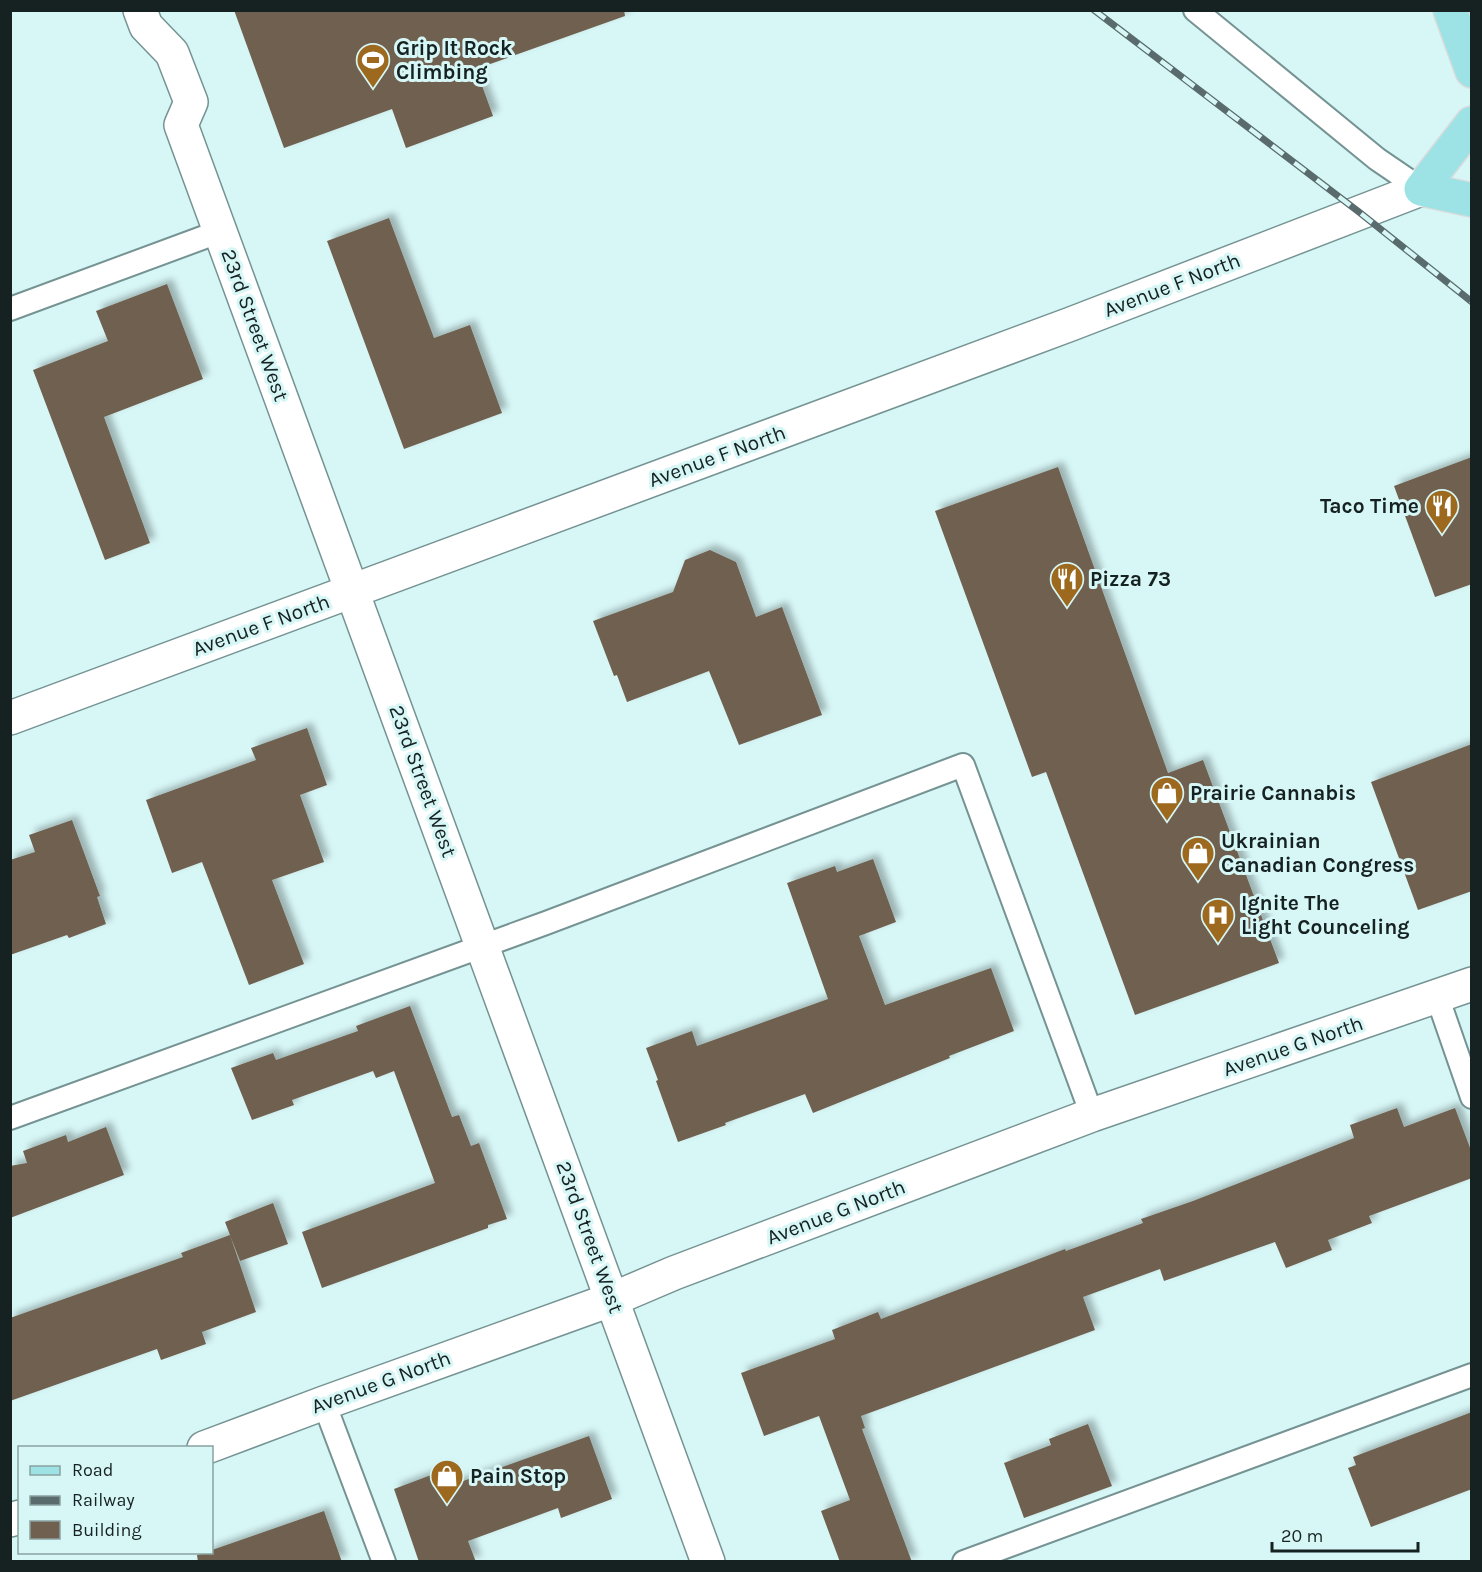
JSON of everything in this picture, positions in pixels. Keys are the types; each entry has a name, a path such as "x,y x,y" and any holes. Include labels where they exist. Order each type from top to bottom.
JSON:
{"main road":[{"path":"1450,10 1472,71"},
{"path":"1472,123 1421,189 1472,200"}],"street":[{"name":"23rd Street West","path":"140,10 146,26 172,53 191,102 182,125 708,1562"},
{"name":"Avenue F North","path":"10,718 1071,324 1421,189"},
{"name":"Avenue G North","path":"209,1446 324,1402 613,1299 674,1273 1092,1116 1472,984"}],"lane":[{"path":"1194,10 1377,159 1421,189"},
{"path":"10,309 221,231"},
{"path":"10,1118 483,946 963,765 1092,1116"},
{"path":"1437,996 1472,1097"},
{"path":"964,1562 1472,1375"},
{"path":"324,1402 384,1562"}],"building":[{"name":"Grip It Rock Climbing","path":"234,10 624,10 625,16 476,69 493,116 406,148 392,109 284,148"},
{"path":"389,218 434,338 470,325 502,413 404,449 327,241"},
{"path":"167,284 203,379 104,417 150,543 105,560 33,370 108,341 96,311"},
{"name":"Taco Time","path":"1472,457 1472,584 1435,597 1394,486"},
{"path":"1058,467 1168,773 1203,760 1279,963 1135,1015 1046,772 1032,777 935,511"},
{"path":"710,550 736,562 756,617 782,607 822,715 739,745 709,671 627,702 617,675 614,676 593,621 673,592 685,560"},
{"path":"307,728 327,785 300,795 324,862 272,880 304,964 249,985 202,862 172,873 146,800 256,760 251,748"},
{"path":"1472,744 1472,891 1418,910 1371,782"},
{"path":"72,820 100,896 97,897 106,924 69,938 67,935 10,955 10,860 35,852 29,835"},
{"path":"873,859 896,922 859,936 885,1005 991,968 1014,1031 813,1113 805,1094 678,1142 646,1048 692,1031 697,1046 828,999 787,883 835,866 837,872"},
{"path":"410,1006 452,1117 459,1115 471,1146 479,1143 507,1219 322,1288 302,1232 435,1183 394,1071 376,1078 373,1071 292,1100 294,1105 252,1120 231,1068 273,1053 276,1060 358,1031 356,1026"},
{"path":"1397,1108 1404,1127 1455,1108 1472,1153 1472,1178 1369,1216 1372,1223 1328,1240 1332,1250 1286,1268 1275,1242 1164,1281 1160,1269 1083,1297 1095,1330 861,1416 865,1428 862,1429 912,1562 840,1562 821,1511 850,1500 819,1416 764,1436 741,1373 835,1339 832,1330 878,1312 881,1319 1065,1249 1066,1251 1143,1223 1141,1219 1354,1138 1350,1125"},
{"path":"106,1127 124,1175 10,1218 10,1166 27,1163 23,1151 66,1135 68,1142"},
{"path":"273,1203 288,1244 240,1261 225,1222"},
{"path":"230,1235 256,1312 202,1332 206,1344 161,1360 157,1349 10,1401 10,1318 183,1257 181,1253"},
{"path":"1472,1412 1472,1489 1371,1527 1348,1468 1356,1465 1353,1457"},
{"path":"1088,1424 1112,1486 1024,1518 1004,1463 1051,1445 1049,1439"},
{"path":"589,1436 612,1499 561,1518 558,1508 468,1541 476,1562 419,1562 394,1489 447,1469 452,1485"},
{"path":"324,1511 342,1562 198,1562 197,1555 213,1554 213,1550"}],"railway":[{"path":"1094,10 1359,212 1472,302"}],"place":[{"name":"Grip It Rock Climbing","path":"373,89"},
{"name":"Taco Time","path":"1442,535"},
{"name":"Pizza 73","path":"1067,608"},
{"name":"Prairie Cannabis","path":"1167,822"},
{"name":"Ukrainian Canadian Congress","path":"1198,882"},
{"name":"Ignite The Light Counceling","path":"1218,944"},
{"name":"Pain Stop","path":"447,1505"}]}
